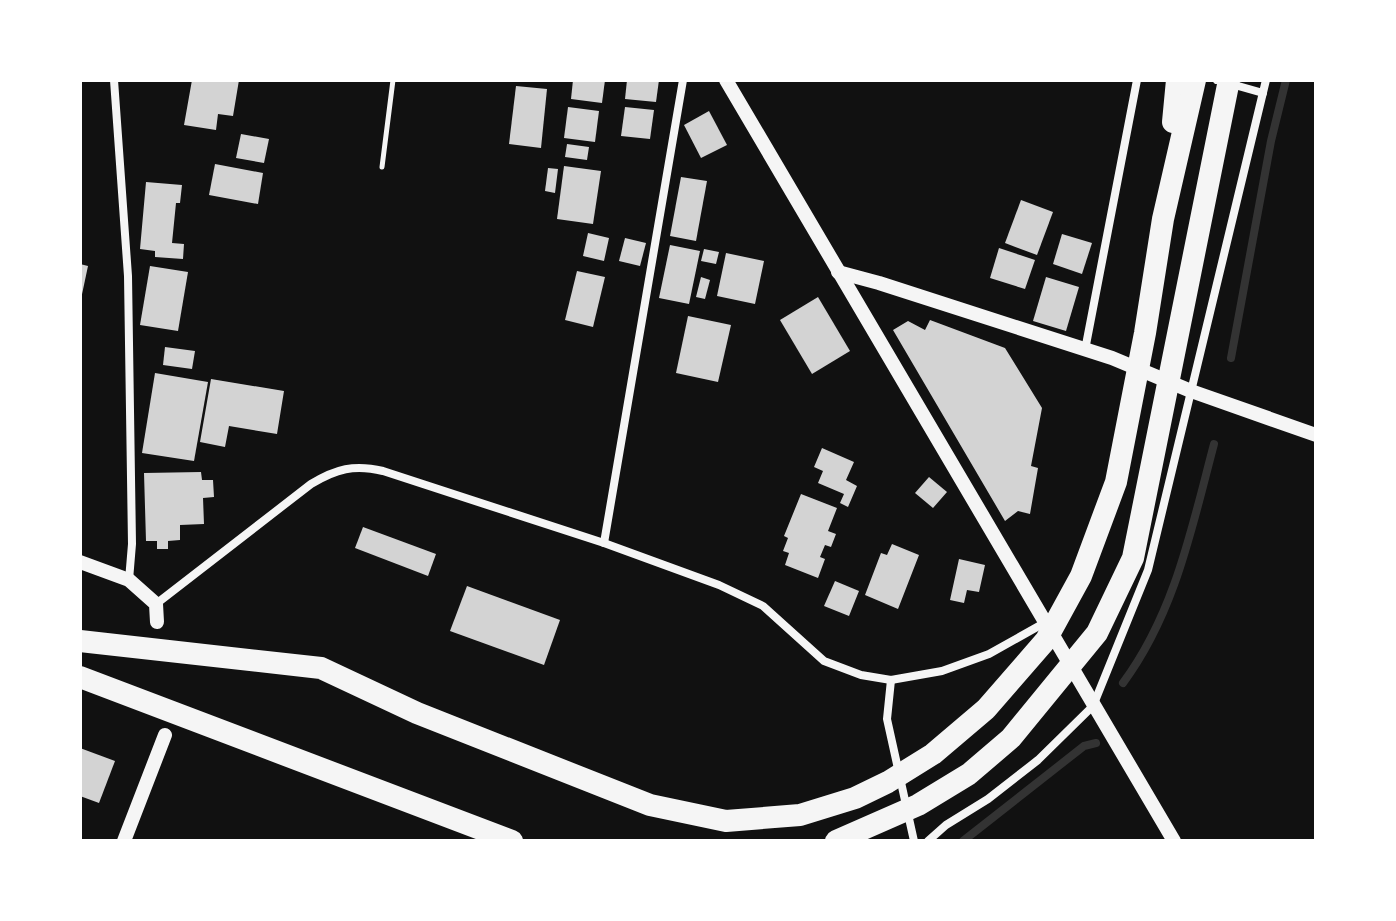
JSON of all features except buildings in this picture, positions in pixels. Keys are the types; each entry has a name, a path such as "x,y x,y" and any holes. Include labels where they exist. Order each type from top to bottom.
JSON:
{"highway":[{"path":"80,641 321,668 417,713 650,805 726,821 800,815 855,798 933,754 986,709 1046,640 1081,576 1116,482 1145,333 1163,219 1177,80"},
{"path":"1163,219 1195,80"},
{"path":"836,841 918,805 969,774 1011,738 1097,633 1133,558 1229,80"},
{"path":"1200,226 1242,80"},
{"path":"80,677 512,841"}],"street":[{"path":"114,80 128,276 132,544 129,580"},
{"path":"604,543 683,80"},
{"path":"726,80 1174,841"},
{"path":"1085,350 1137,80"},
{"path":"1217,80 1263,93"},
{"path":"928,841 1038,760 1093,706 1148,570 1266,80"},
{"path":"838,272 1112,358 1191,391 1316,435"},
{"path":"156,604 311,484 331,472 350,467 383,471 604,543 719,585 763,606 824,661 847,671 891,680 942,671 989,654 1047,622"},
{"path":"80,562 129,580 156,604 157,622"},
{"path":"891,680 887,719 914,841"},
{"path":"124,841 165,735"}],"path":[{"path":"382,167 393,80"}],"waterway":[{"path":"1231,358 1271,141 1286,80"},
{"path":"1123,683 1141,656 1169,599 1214,444"},
{"path":"963,841 1084,746 1096,743"}]}
